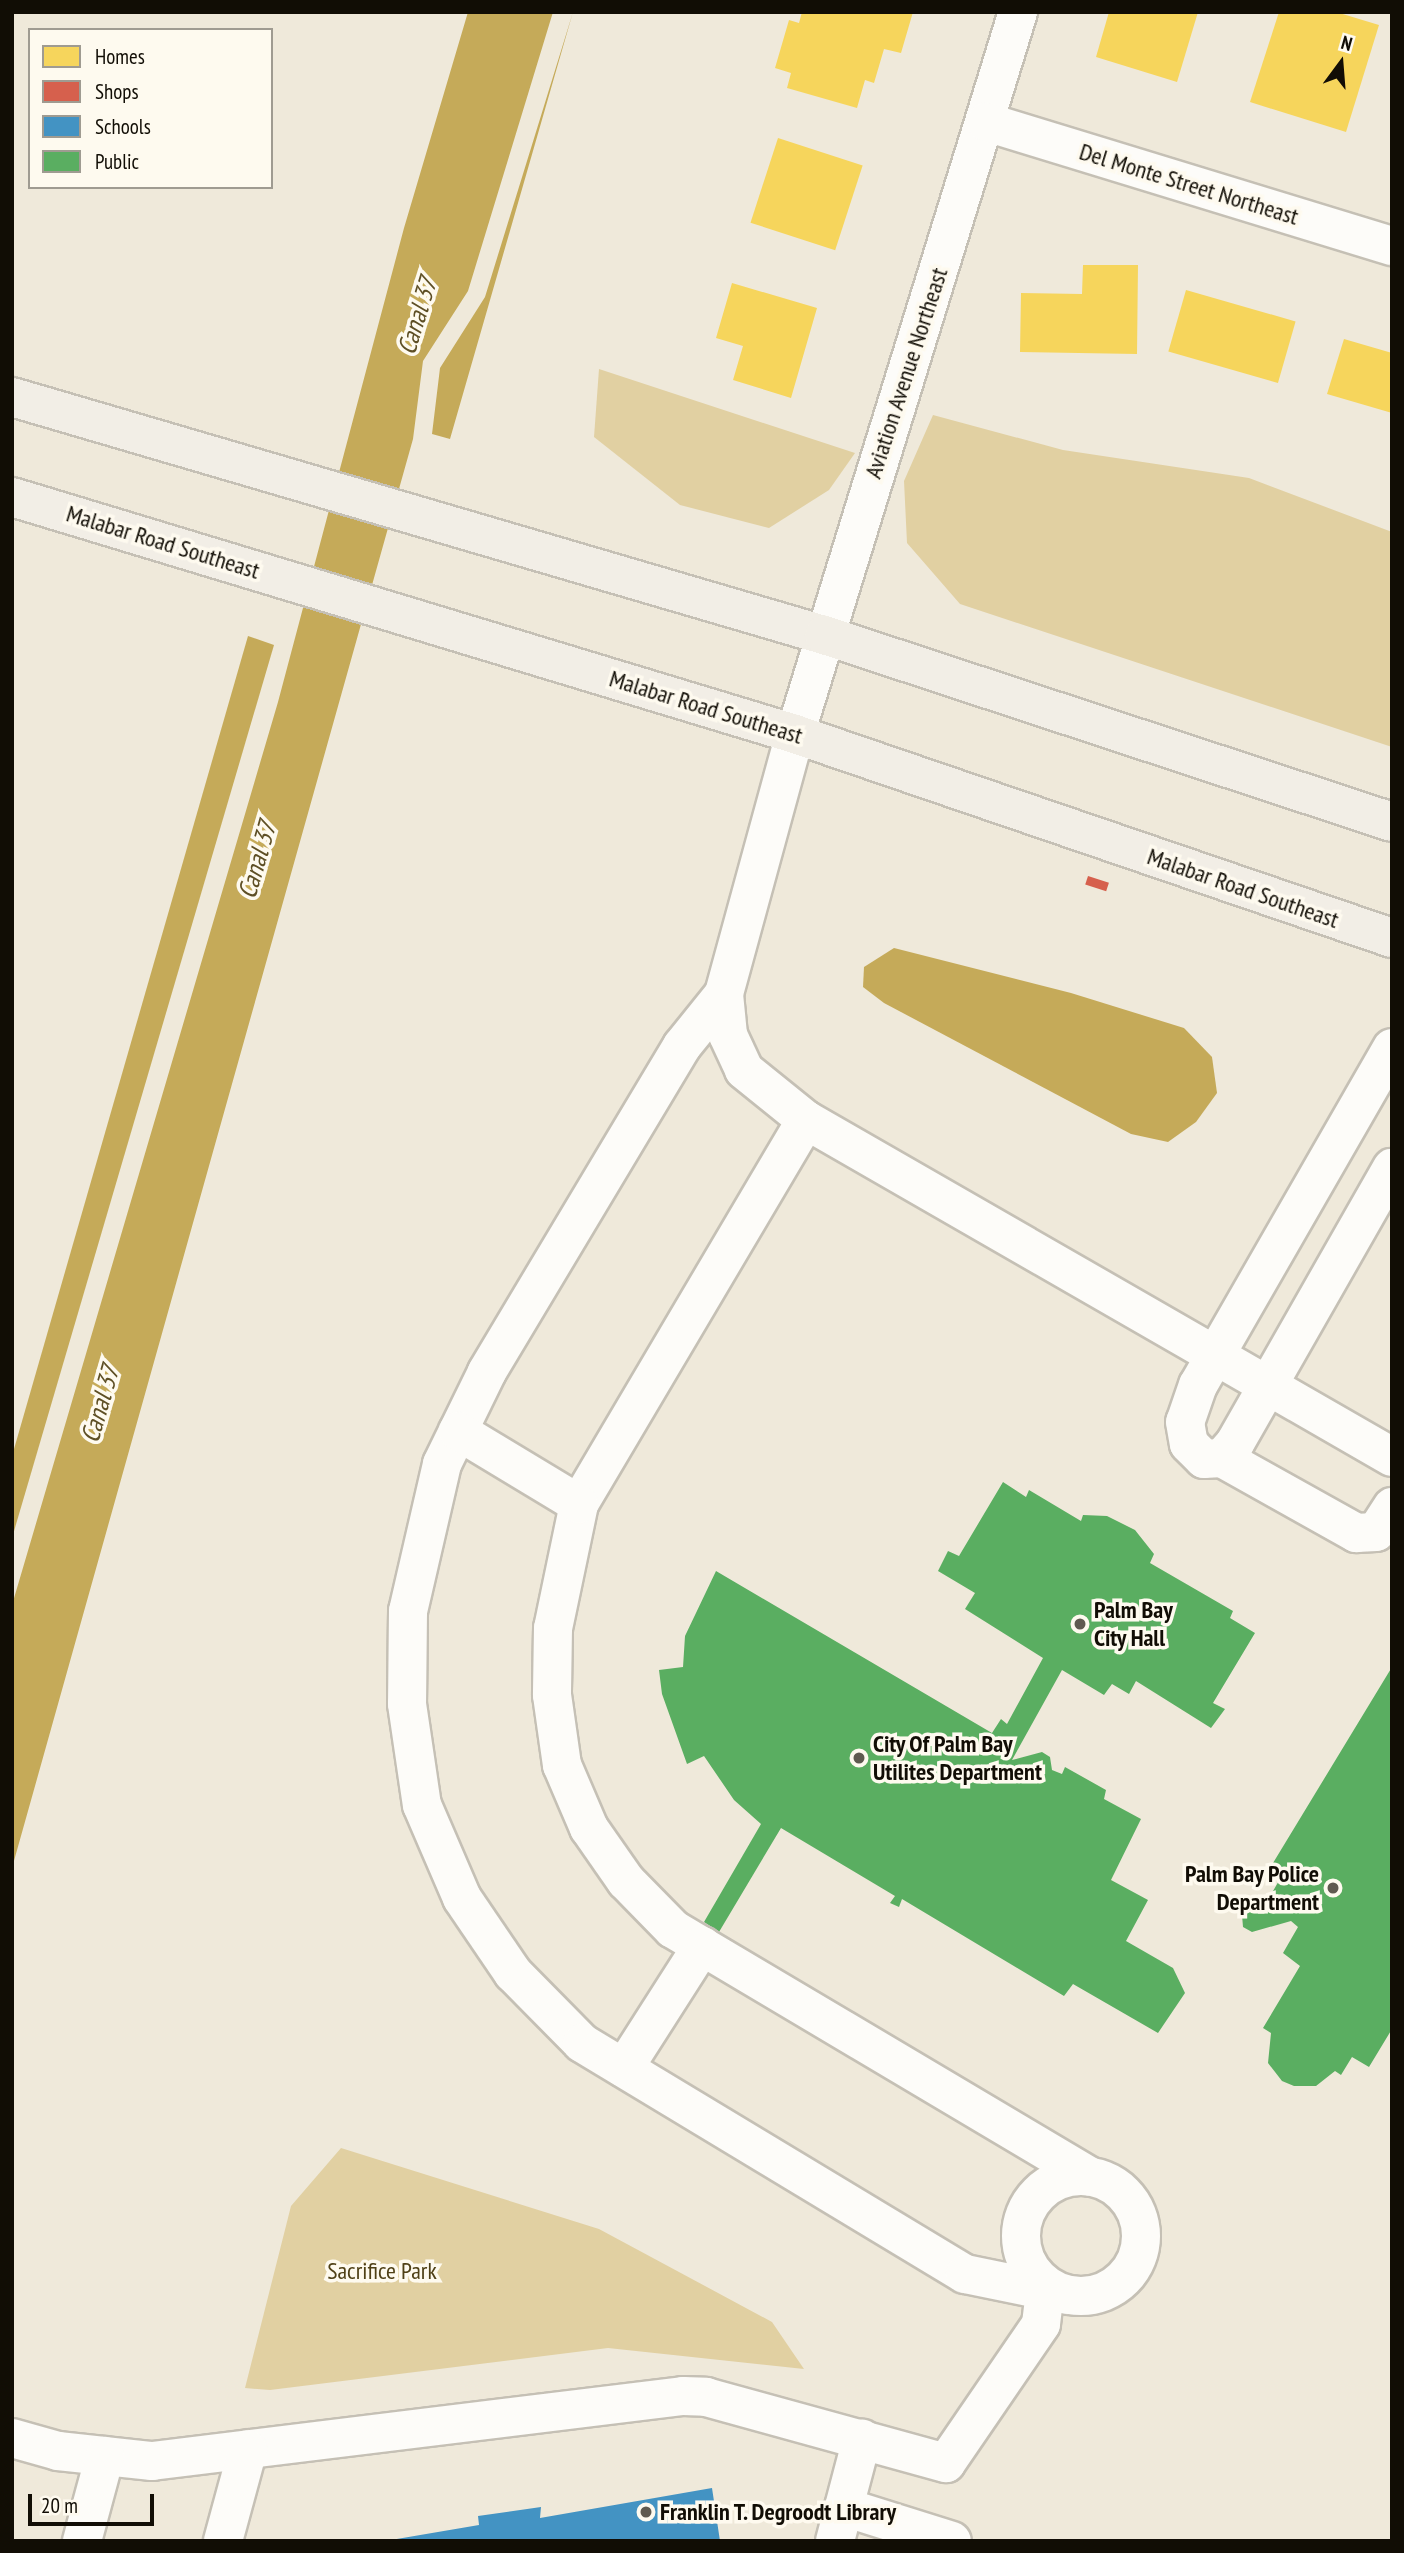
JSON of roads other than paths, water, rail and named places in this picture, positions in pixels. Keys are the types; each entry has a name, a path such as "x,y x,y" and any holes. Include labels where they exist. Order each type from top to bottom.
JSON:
{"main road":[{"path":"12,397 824,635 1392,822"},
{"name":"Malabar Road Southeast","path":"12,497 795,734 1392,938"}],"street":[{"name":"Aviation Avenue Northeast","path":"724,994 824,635 986,122 1018,12"},
{"name":"Del Monte Street Northeast","path":"986,122 1392,246"},
{"path":"724,994 681,1046 487,1372 442,1464 408,1611 407,1704 422,1805 462,1898 513,1973 582,2043 965,2274 1056,2293 1093,2296 1120,2284 1138,2260 1142,2233 1137,2213 1110,2183 1090,2177 673,1929 626,1881 589,1828 562,1766 552,1695 553,1628 579,1504 806,1120"},
{"path":"724,994 728,1035 744,1070 806,1120 1217,1353 1392,1457"},
{"path":"1392,1048 1198,1385 1185,1422 1189,1444 1204,1459 1222,1458 1356,1533 1376,1532 1392,1507"},
{"path":"1222,1458 1269,1384 1392,1168"},
{"path":"458,1431 579,1504"},
{"path":"625,2068 702,1946"},
{"path":"1056,2293 1040,2280 1024,2255 1023,2218 1049,2185 1090,2177"},
{"path":"12,2438 58,2451 152,2461 683,2396 706,2397 946,2463 1041,2324 1056,2293"},
{"path":"862,2439 840,2524 951,2541"},
{"path":"223,2541 248,2449"},
{"path":"82,2541 105,2456"}],"water":[{"name":"Canal 37","path":"468,12 553,12 468,291 423,361 413,439 12,1868 12,1605 278,702 404,228"},
{"path":"573,12 450,439 432,434 440,368 485,297"},
{"path":"248,636 274,645 12,1538 12,1456"},
{"path":"894,948 1071,993 1184,1028 1212,1057 1217,1093 1196,1122 1168,1142 1131,1134 884,1003 863,987 864,967"}],"place":[{"name":"Palm Bay City Hall","path":"1080,1624"},
{"name":"City Of Palm Bay Utilites Department","path":"859,1758"},
{"name":"Palm Bay Police Department","path":"1333,1888"},
{"name":"Franklin T. Degroodt Library","path":"646,2512"}],"park label":[{"name":"Sacrifice Park","path":"382,2271"}]}
